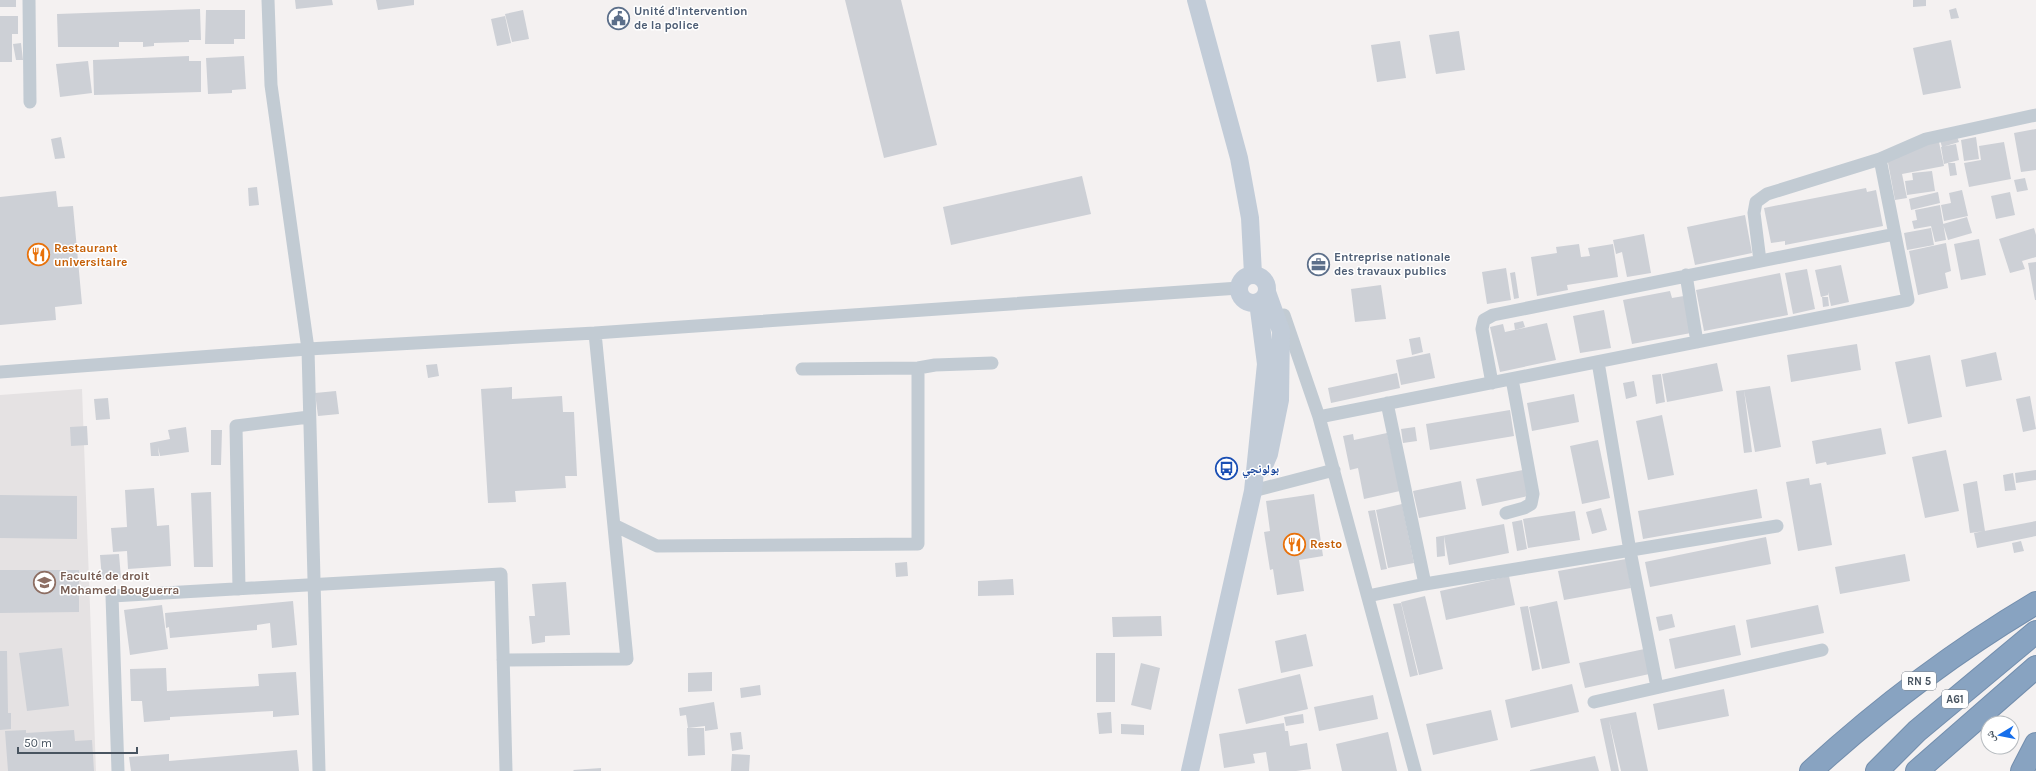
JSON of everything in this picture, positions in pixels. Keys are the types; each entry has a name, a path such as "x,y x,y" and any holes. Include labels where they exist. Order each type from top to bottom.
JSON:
{"highway":[{"name":"RN 5","path":"1811,771 1860,727 1915,683 1992,629 2036,603"},
{"name":"A61","path":"1877,771 1917,731 2036,632"},
{"name":"A61","path":"1917,771 2036,667"},
{"path":"2022,771 2036,744"}],"main road":[{"path":"1190,771 1253,491 1266,364 1261,288 1239,158 1196,0"},
{"path":"1242,280 1261,288 1246,301 1241,296 1239,288 1242,280"}],"street":[{"path":"28,0 30,102"},
{"path":"268,0 271,85 308,348 319,771"},
{"path":"1760,260 1754,213 1756,202 1767,194 1880,159 1926,139 2036,115"},
{"path":"1319,417 1908,300 1880,159"},
{"path":"1492,383 1482,329 1484,320 1493,315 1895,234"},
{"path":"1686,275 1697,342"},
{"path":"0,372 308,348 595,333 1239,288"},
{"path":"1261,288 1286,318 1319,417 1415,771"},
{"path":"503,660 627,659 595,333"},
{"path":"1598,362 1630,551 1657,687"},
{"path":"802,369 918,368 934,365 992,363"},
{"path":"614,525 657,546 918,544 918,368"},
{"path":"1506,512 1524,508 1531,504 1533,494 1512,379"},
{"path":"1388,403 1425,584"},
{"path":"239,589 236,426 309,417"},
{"path":"1253,491 1334,470"},
{"path":"1368,596 1425,584 1777,526"},
{"path":"118,771 112,596 501,574 506,771"},
{"path":"1594,702 1822,650"}],"shaded area":[{"name":"Faculté de droit Mohamed Bouguerra","path":"82,389 96,771 0,771 0,395"}],"building":[{"path":"0,0 16,0 16,7 0,7"},
{"path":"295,0 332,0 333,5 296,9"},
{"path":"376,0 414,0 414,5 378,10"},
{"path":"845,0 901,0 937,145 884,158"},
{"path":"1913,0 1926,0 1926,6 1913,7"},
{"path":"1956,8 1959,18 1951,19 1949,10"},
{"path":"200,9 201,40 189,40 189,42 154,43 154,46 143,47 143,42 119,42 119,47 58,47 57,14"},
{"path":"206,10 245,10 245,39 234,39 234,44 205,44"},
{"path":"523,10 529,39 512,42 505,14"},
{"path":"0,16 18,16 18,34 12,34 12,62 0,62"},
{"path":"505,16 511,43 497,46 491,19"},
{"path":"1459,31 1465,70 1436,74 1429,35"},
{"path":"1951,40 1961,88 1923,95 1913,48"},
{"path":"1400,41 1406,78 1377,82 1371,45"},
{"path":"21,43 23,60 16,60 13,44"},
{"path":"189,56 189,61 201,61 201,92 94,95 93,60"},
{"path":"244,56 246,89 232,90 232,93 208,94 206,58"},
{"path":"88,61 92,93 60,97 56,64"},
{"path":"2036,129 2036,170 2021,172 2014,133"},
{"path":"1956,134 1959,142 1942,147 1940,140"},
{"path":"61,137 65,158 55,159 51,139"},
{"path":"1976,137 1979,159 1964,161 1961,140"},
{"path":"1939,142 1944,166 1902,174 1907,198 1895,200 1886,152"},
{"path":"2004,142 2011,179 1969,187 1964,163 1981,160 1979,146"},
{"path":"1956,144 1959,160 1944,164 1941,147"},
{"path":"1948,163 1955,163 1957,175 1950,176"},
{"path":"1932,171 1935,191 1907,195 1905,181 1913,180 1912,173"},
{"path":"1082,176 1091,214 951,245 943,207"},
{"path":"2025,178 2028,190 2017,192 2014,180"},
{"path":"257,187 259,205 249,206 248,188"},
{"path":"1866,188 1867,192 1876,190 1883,226 1785,245 1785,241 1771,243 1764,208"},
{"path":"1962,190 1968,216 1944,221 1941,205 1951,203 1949,193"},
{"name":"Restaurant universitaire","path":"56,191 58,207 73,206 82,304 55,307 56,320 0,325 0,197"},
{"path":"1938,192 1940,203 1911,210 1909,199"},
{"path":"2010,192 2015,215 1996,219 1991,196"},
{"path":"1940,205 1946,240 1935,242 1931,226 1914,229 1912,221 1917,220 1915,210"},
{"path":"1745,215 1752,253 1695,265 1687,227"},
{"path":"1967,217 1972,233 1948,240 1943,224"},
{"path":"1931,228 1934,245 1907,250 1904,233"},
{"path":"2034,228 2036,235 2036,257 2022,261 2025,269 2010,273 1999,239"},
{"path":"1644,234 1651,273 1627,277 1622,252 1616,254 1613,240"},
{"path":"1979,239 1986,275 1961,280 1954,244"},
{"path":"1946,243 1951,271 1945,273 1948,288 1918,295 1909,251"},
{"path":"1579,244 1581,257 1590,256 1588,248 1613,244 1618,277 1567,285 1568,290 1537,296 1531,257 1557,253 1556,247"},
{"path":"2036,262 2036,300 2035,300 2028,263"},
{"path":"1841,265 1849,302 1831,306 1828,292 1828,295 1821,297 1815,270"},
{"path":"1506,268 1511,300 1487,304 1482,272"},
{"path":"1807,269 1815,309 1793,314 1785,273"},
{"path":"1515,272 1519,298 1514,299 1510,273"},
{"path":"1780,273 1788,315 1704,331 1696,290"},
{"path":"1381,285 1386,319 1355,322 1351,289"},
{"path":"1670,291 1672,298 1684,296 1691,333 1632,344 1623,300"},
{"path":"1822,297 1828,297 1829,306 1823,307"},
{"path":"1604,310 1611,348 1580,353 1573,316"},
{"path":"1523,321 1525,327 1515,330 1514,323"},
{"path":"1547,323 1556,360 1500,372 1490,327 1503,324 1505,332"},
{"path":"1420,337 1423,352 1412,355 1409,339"},
{"path":"1857,344 1861,370 1791,382 1787,355"},
{"path":"1996,352 2002,380 1966,387 1961,360"},
{"path":"1430,353 1435,378 1401,385 1396,360"},
{"path":"1930,355 1942,417 1908,424 1895,362"},
{"path":"1717,363 1723,391 1667,402 1662,374"},
{"path":"437,364 439,376 428,378 426,365"},
{"path":"1397,373 1400,388 1331,403 1328,388"},
{"path":"1661,374 1665,402 1656,404 1652,375"},
{"path":"1634,381 1637,396 1626,399 1623,383"},
{"path":"1770,386 1781,447 1755,452 1744,390"},
{"path":"512,387 512,399 562,396 563,412 574,412 577,476 565,476 566,488 515,491 516,502 488,503 481,389"},
{"path":"1744,390 1752,452 1744,453 1736,391"},
{"path":"336,391 339,414 318,416 315,393"},
{"path":"1574,394 1579,422 1532,431 1527,403"},
{"path":"2030,396 2036,429 2023,432 2016,399"},
{"path":"108,398 110,419 96,420 94,399"},
{"path":"1510,410 1514,436 1430,450 1426,424"},
{"path":"1662,415 1674,475 1648,480 1636,421"},
{"path":"87,426 88,445 71,446 70,427"},
{"path":"186,427 189,452 160,456 158,447 159,456 151,456 150,443 170,439 168,430"},
{"path":"1415,427 1417,441 1403,443 1401,429"},
{"path":"1881,428 1886,454 1827,465 1826,462 1816,464 1812,441"},
{"path":"211,430 222,430 221,465 211,465"},
{"path":"1387,433 1400,491 1364,499 1358,468 1350,470 1343,436 1353,434 1354,440"},
{"path":"1598,440 1610,498 1582,504 1570,446"},
{"path":"1946,450 1959,511 1925,518 1912,457"},
{"path":"1523,470 1528,496 1482,506 1476,479"},
{"path":"2036,470 2036,480 2016,483 2015,473"},
{"path":"2013,473 2016,490 2005,491 2003,475"},
{"path":"1809,478 1810,485 1821,483 1832,545 1798,551 1786,482"},
{"path":"1461,481 1466,509 1419,518 1413,491"},
{"path":"1977,481 1985,531 1970,533 1963,484"},
{"path":"154,488 157,526 169,525 171,566 128,569 127,551 113,552 111,528 127,527 125,490"},
{"path":"1757,489 1762,518 1643,539 1638,511"},
{"path":"211,492 213,567 194,567 191,493"},
{"name":"Resto","path":"1314,494 1323,556 1299,560 1304,591 1277,595 1273,569 1270,570 1264,532 1270,531 1266,501"},
{"path":"0,495 77,496 77,539 0,538"},
{"path":"1402,504 1414,563 1388,568 1376,510"},
{"path":"1601,508 1607,530 1592,534 1586,512"},
{"path":"1375,510 1387,569 1381,570 1368,511"},
{"path":"1575,511 1580,540 1528,548 1523,519"},
{"path":"1522,520 1527,549 1517,551 1512,522"},
{"path":"2036,521 2036,536 1977,548 1974,533"},
{"path":"1504,524 1509,553 1449,565 1444,536 1445,556 1437,557 1436,537"},
{"path":"1766,537 1771,564 1650,587 1645,562"},
{"path":"2021,541 2024,551 2014,553 2012,543"},
{"path":"119,554 121,578 102,579 100,555"},
{"path":"1905,554 1910,581 1840,594 1835,567"},
{"path":"1626,559 1631,588 1564,600 1558,571"},
{"path":"907,562 908,576 896,577 895,563"},
{"path":"0,570 79,570 79,612 0,613"},
{"path":"1509,576 1515,605 1446,620 1440,591"},
{"path":"1013,579 1014,595 978,596 978,581"},
{"path":"566,582 570,635 545,636 545,642 532,644 529,616 535,616 532,584"},
{"path":"1425,596 1443,669 1419,675 1401,602"},
{"path":"293,601 297,645 272,648 270,623 257,625 257,630 170,638 169,627 166,628 165,613"},
{"path":"1557,601 1570,663 1542,669 1529,607"},
{"path":"1401,603 1418,675 1410,677 1393,604"},
{"path":"162,605 168,649 130,655 124,610"},
{"path":"1818,605 1824,633 1751,648 1746,620"},
{"path":"1528,606 1540,669 1532,671 1520,607"},
{"path":"1672,614 1675,627 1659,631 1656,617"},
{"path":"1161,616 1162,636 1113,637 1112,617"},
{"path":"1735,625 1741,655 1675,669 1669,639"},
{"path":"1306,634 1313,666 1281,673 1275,641"},
{"path":"62,648 69,706 27,711 19,653"},
{"path":"1649,648 1654,673 1585,688 1579,663"},
{"path":"0,651 7,651 8,713 11,713 11,729 0,730"},
{"path":"1096,653 1115,653 1115,702 1096,702"},
{"path":"1141,663 1160,668 1151,710 1131,705"},
{"path":"166,668 167,691 259,686 258,674 296,672 299,715 273,717 273,711 170,717 170,720 144,722 142,701 131,701 130,669"},
{"path":"712,672 712,691 688,692 688,673"},
{"path":"1300,674 1308,709 1246,724 1238,689"},
{"path":"1572,684 1579,712 1511,728 1505,700"},
{"path":"760,685 761,695 741,698 740,688"},
{"path":"1724,689 1729,716 1658,730 1653,704"},
{"path":"1373,695 1378,719 1319,731 1314,707"},
{"path":"714,702 718,729 705,731 705,726 688,728 686,715 680,716 679,708"},
{"path":"1491,710 1498,740 1433,755 1426,724"},
{"path":"1111,712 1112,733 1099,734 1097,713"},
{"path":"1636,712 1648,771 1621,771 1609,720 1619,771 1611,771 1600,719"},
{"path":"1303,714 1304,723 1286,726 1284,717"},
{"path":"1284,723 1285,731 1288,731 1290,746 1307,743 1311,769 1296,771 1269,771 1266,752 1253,754 1255,763 1224,768 1219,734"},
{"path":"1121,724 1144,725 1144,735 1121,734"},
{"path":"687,728 704,728 705,755 688,756"},
{"path":"26,730 26,733 74,730 75,741 92,740 94,771 8,771 5,731"},
{"path":"741,732 743,749 732,751 730,733"},
{"path":"1388,732 1397,771 1342,771 1336,744"},
{"path":"297,750 299,771 131,771 129,757 169,754 169,761"},
{"path":"732,754 750,755 749,771 731,771"},
{"path":"1595,756 1599,771 1530,771 1530,770"},
{"path":"601,768 601,771 573,770"}],"place":[{"name":"Unité d'intervention de la police","path":"618,18"},
{"name":"Restaurant universitaire","path":"39,255"},
{"name":"Entreprise nationale des travaux publics","path":"1319,264"},
{"name":"بولونجي","path":"1226,469"},
{"name":"Resto","path":"1294,544"},
{"name":"Faculté de droit Mohamed Bouguerra","path":"45,583"}]}
